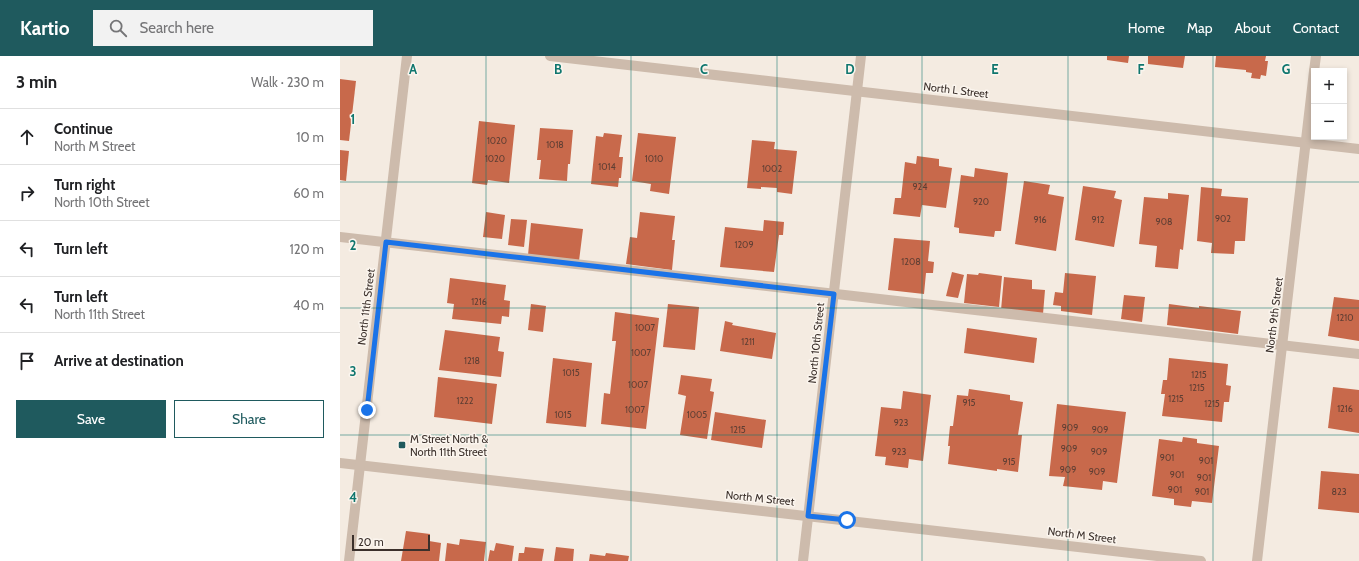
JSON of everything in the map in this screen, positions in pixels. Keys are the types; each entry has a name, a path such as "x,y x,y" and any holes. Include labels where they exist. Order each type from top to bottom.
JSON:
{"street":[{"name":"North 11th Street","path":"349,561 407,56"},
{"name":"North L Street","path":"550,56 1359,149"},
{"name":"North 10th Street","path":"803,561 861,56"},
{"name":"North 9th Street","path":"1314,68 1316,56"},
{"name":"North 9th Street","path":"1257,561 1311,98"},
{"path":"340,237 1359,354"},
{"name":"North M Street","path":"340,462 1201,561"}],"building":[{"path":"1107,56 1129,56 1128,63 1107,60"},
{"path":"1148,56 1185,56 1183,68 1148,64"},
{"path":"1216,56 1266,56 1265,61 1268,61 1266,76 1261,75 1260,79 1251,78 1252,73 1246,72 1246,70 1215,67"},
{"path":"340,79 356,81 349,141 340,140"},
{"path":"479,121 515,125 509,183 488,180 487,185 472,183"},
{"path":"540,128 573,130 567,181 539,179 541,160 537,160"},
{"path":"604,133 622,135 619,157 623,157 621,178 619,178 618,187 591,184 596,136 603,137"},
{"path":"638,133 676,137 669,194 650,191 651,184 632,181"},
{"path":"752,140 775,142 774,149 797,151 792,194 777,192 777,188 747,188"},
{"path":"340,150 349,151 346,181 340,180"},
{"path":"917,156 939,159 939,166 952,168 946,208 922,205 920,217 893,214 895,198 901,198 905,162 916,164"},
{"path":"975,168 1008,173 1001,231 995,231 994,237 959,233 959,228 954,227 961,175 974,177"},
{"path":"1024,181 1050,185 1048,194 1064,197 1056,251 1015,244"},
{"path":"1083,186 1116,191 1114,198 1122,200 1114,247 1075,240"},
{"path":"1201,187 1222,189 1221,196 1248,198 1245,241 1235,241 1234,254 1211,253 1212,243 1197,241"},
{"path":"1168,193 1189,195 1183,250 1180,249 1178,269 1155,267 1157,246 1139,244 1144,197 1168,199"},
{"path":"486,212 505,215 502,239 483,237"},
{"path":"640,212 675,216 672,240 675,240 672,270 626,264 630,237 637,238"},
{"path":"511,219 527,220 524,247 508,245"},
{"path":"764,220 784,222 783,235 779,235 774,272 720,267 725,227 763,231"},
{"path":"531,223 583,229 579,261 528,255"},
{"path":"894,238 930,241 928,261 934,262 933,273 926,273 924,294 888,290"},
{"path":"952,272 964,275 958,298 946,296"},
{"path":"979,273 1002,276 999,307 964,303 967,274 978,275"},
{"path":"1065,273 1096,276 1092,315 1061,311 1061,306 1053,305 1055,292 1063,293"},
{"path":"1004,277 1032,280 1032,289 1045,290 1043,314 1001,310"},
{"path":"450,278 506,285 504,300 510,301 509,317 502,316 501,324 452,319 454,304 447,303"},
{"path":"1124,295 1145,297 1142,322 1121,319"},
{"path":"1334,297 1359,300 1359,341 1328,336"},
{"path":"531,304 546,306 543,332 528,330"},
{"path":"668,304 699,307 695,350 663,347"},
{"path":"1169,304 1241,311 1238,334 1167,325"},
{"path":"615,312 659,318 646,429 601,424 604,393 610,394 616,341 612,341"},
{"path":"725,321 733,323 732,325 776,333 772,359 720,351"},
{"path":"967,328 1037,338 1034,363 964,353"},
{"path":"445,330 500,337 498,351 504,352 501,377 439,370"},
{"path":"553,358 592,363 586,427 546,423"},
{"path":"1169,358 1228,364 1226,385 1231,386 1229,402 1224,402 1222,422 1162,416 1165,394 1161,394 1163,380 1167,380"},
{"path":"681,375 712,379 710,391 714,392 707,439 680,435 686,396 678,394"},
{"path":"438,377 497,384 492,424 434,417"},
{"path":"1333,387 1359,390 1359,433 1328,428"},
{"path":"969,389 1010,395 1010,400 1023,402 1018,435 1022,435 1018,472 997,469 997,471 948,464 950,426 953,426 957,395 968,396"},
{"path":"903,391 931,395 923,461 909,459 908,468 885,465 886,457 875,456 881,407 901,409"},
{"path":"1057,404 1126,412 1117,483 1103,481 1102,490 1063,486 1065,477 1049,476"},
{"path":"715,412 766,420 762,448 711,440"},
{"path":"1183,437 1197,439 1197,443 1219,446 1212,503 1192,501 1191,507 1174,505 1174,499 1152,496 1159,439 1182,442"},
{"path":"1321,471 1359,474 1359,513 1318,509"},
{"path":"406,531 430,534 429,541 441,543 439,561 401,561"},
{"path":"460,539 486,542 484,561 445,561 447,543 459,545"},
{"path":"496,543 514,546 512,561 488,561 490,550 494,551"},
{"path":"525,547 544,549 542,561 518,561 519,553 524,553"},
{"path":"556,547 574,549 573,561 554,561"},
{"path":"606,553 629,556 628,561 589,561 590,554 605,556"}],"place":[{"name":"M Street North & North 11th Street","path":"402,445"}],"route":[{"path":"367,410 386,242 834,294 808,516 847,520"}]}
